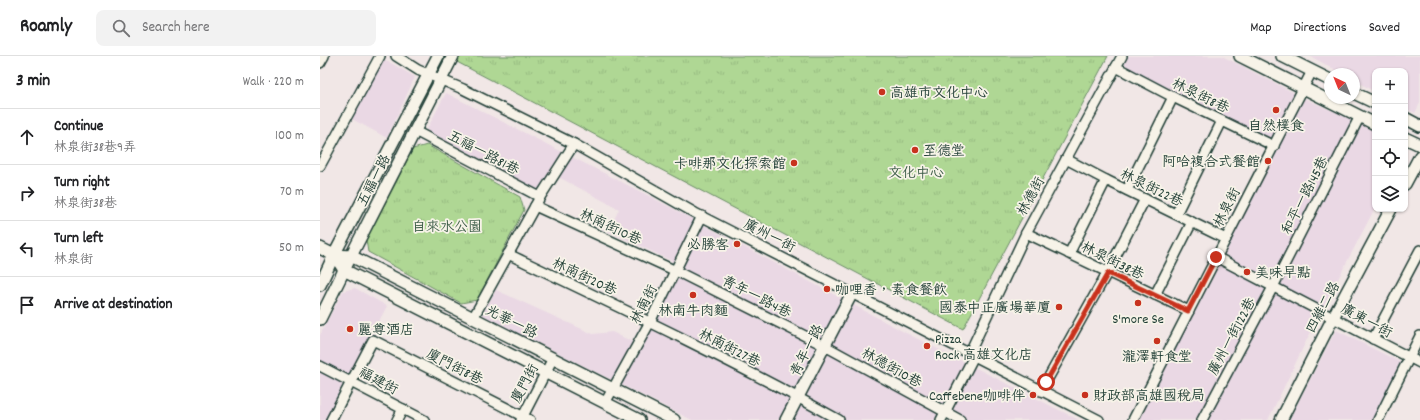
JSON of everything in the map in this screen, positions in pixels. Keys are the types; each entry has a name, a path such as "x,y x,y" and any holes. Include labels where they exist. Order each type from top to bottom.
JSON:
{"street":[{"path":"320,63 324,56"},
{"path":"320,166 380,56"},
{"name":"廣州一街","path":"396,56 418,70 442,79 574,144 702,216 1099,420"},
{"name":"五福一路","path":"320,285 334,255 438,56"},
{"name":"五福一路","path":"320,319 453,56"},
{"name":"林德街","path":"943,416 1026,233 1122,56"},
{"path":"1240,56 1372,122"},
{"path":"1282,56 1324,77"},
{"name":"林泉街8巷","path":"1116,67 1173,97 1274,146"},
{"name":"林泉街","path":"1132,420 1312,71"},
{"path":"1360,95 1372,101"},
{"path":"1127,190 1173,97"},
{"name":"和平一路145巷","path":"1273,287 1360,116"},
{"path":"1408,120 1420,126"},
{"path":"1176,214 1222,121"},
{"name":"五福一路81巷","path":"415,131 540,197"},
{"path":"1408,139 1420,145"},
{"path":"473,318 540,197 574,144"},
{"path":"1408,178 1420,156"},
{"name":"林泉街22巷","path":"1066,159 1226,239"},
{"path":"1069,254 1106,180"},
{"path":"1041,391 1108,273 1145,199"},
{"name":"林南街10巷","path":"535,206 676,271"},
{"name":"四維二路","path":"1280,420 1389,212"},
{"name":"林南街","path":"605,403 650,322 702,216"},
{"path":"1155,296 1192,222"},
{"name":"林泉街38巷","path":"1026,233 1188,311"},
{"name":"光華一路","path":"320,248 334,255 351,256 674,420"},
{"path":"1373,339 1420,250"},
{"name":"林南街20巷","path":"508,254 650,322"},
{"name":"光華一路","path":"334,255 344,270 639,420"},
{"name":"廣東一街","path":"1216,257 1420,363"},
{"name":"青年一路4巷","path":"676,271 825,346"},
{"name":"廣州一街122巷","path":"1202,420 1273,287"},
{"name":"青年一路","path":"786,420 852,293"},
{"name":"林南街27巷","path":"650,322 798,397 838,420"},
{"path":"1378,420 1420,336"},
{"name":"廈門街8巷","path":"351,381 373,340 524,419"},
{"name":"林德街10巷","path":"825,346 943,416 960,420"},
{"name":"廈門街","path":"524,419 553,358"},
{"name":"福建街","path":"320,366 424,420"},
{"path":"331,420 351,381"},
{"path":"397,420 402,409"}],"shaded area":[{"path":"1126,56 1222,56 1308,100 1372,129 1373,212 1314,325 1268,420 1137,420 1280,143 1128,70 1124,61"},
{"path":"1310,56 1420,56 1420,103 1415,113 1408,110 1408,68 1372,68 1372,90 1360,83 1360,68 1332,68"},
{"path":"382,58 415,77 387,138 352,119"},
{"path":"446,93 651,197 906,333 1079,420 692,420 482,315 496,290 593,334 612,332 635,343 676,263 609,231 619,209 549,172 538,193 426,131"},
{"path":"355,288 387,306 327,420 320,420 320,335 343,291"},
{"path":"1336,330 1410,367 1383,420 1289,420"}],"green space":[{"name":"文化中心","path":"461,56 1108,56 963,329 457,62"},
{"name":"自來水公園","path":"427,145 520,197 524,210 477,300 461,303 368,252 366,240 413,149"}],"place":[{"name":"高雄市文化中心","path":"882,92"},
{"name":"自然樸食","path":"1276,110"},
{"name":"至德堂","path":"915,150"},
{"name":"阿哈複合式餐館","path":"1268,161"},
{"name":"卡啡那文化探索館","path":"794,163"},
{"name":"必勝客","path":"737,244"},
{"name":"美味早點","path":"1247,272"},
{"name":"咖哩香，素食餐飲","path":"827,289"},
{"name":"林南牛肉麵","path":"693,295"},
{"name":"S'more Se","path":"1138,303"},
{"name":"國泰中正廣場華廈","path":"1059,307"},
{"name":"麗尊酒店","path":"350,329"},
{"name":"瀧澤軒食堂","path":"1157,341"},
{"name":"Pizza Rock 高雄文化店","path":"927,346"},
{"name":"Caffebene咖啡伴","path":"1033,395"},
{"name":"財政部高雄國稅局","path":"1085,395"}],"route":[{"path":"1046,382 1108,273 1188,311 1216,257"}]}
